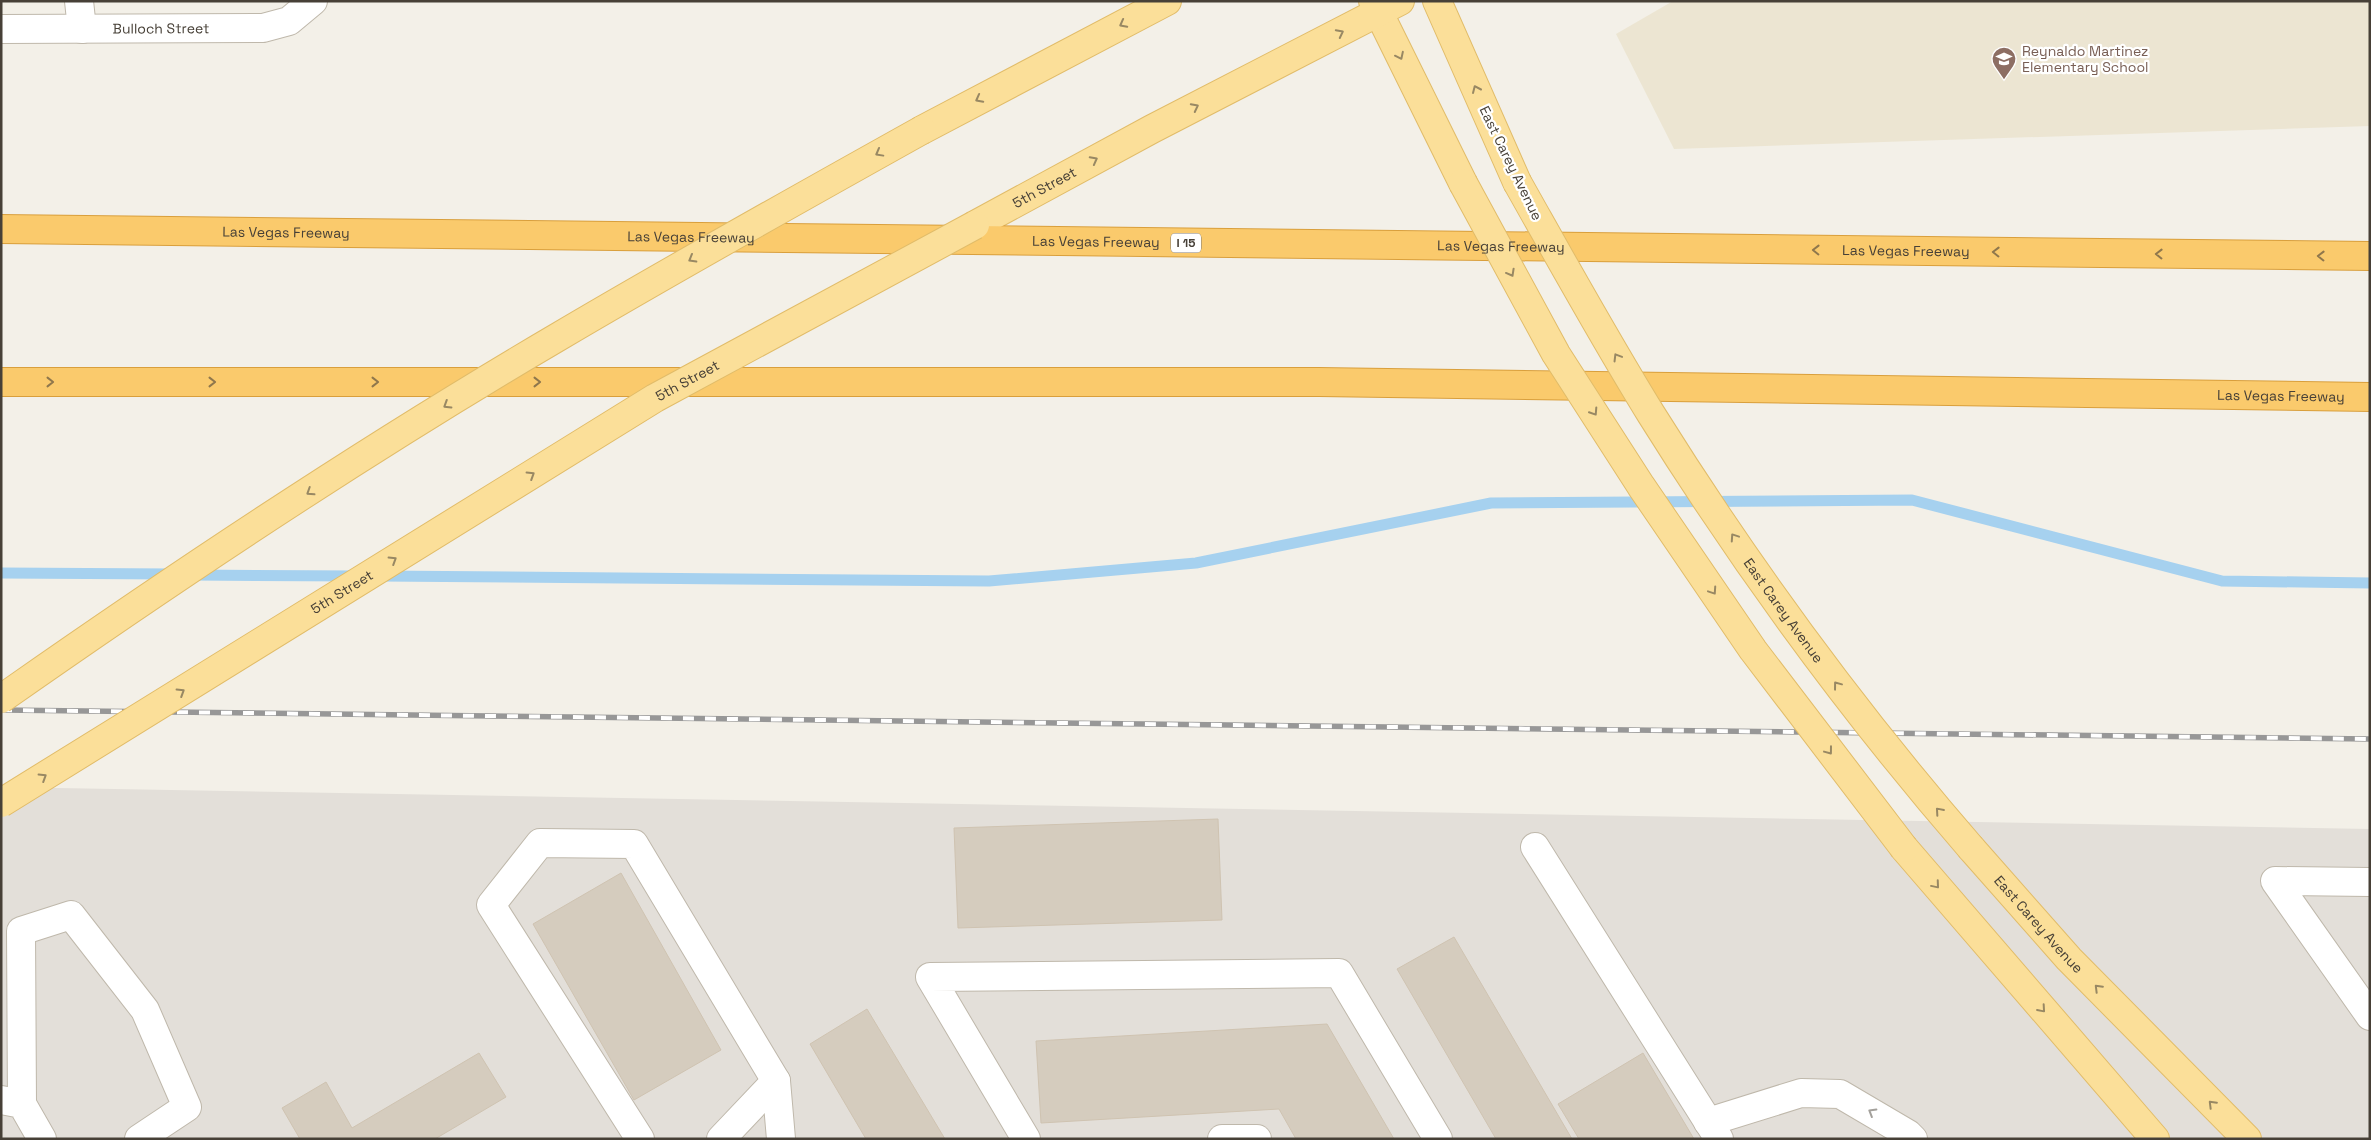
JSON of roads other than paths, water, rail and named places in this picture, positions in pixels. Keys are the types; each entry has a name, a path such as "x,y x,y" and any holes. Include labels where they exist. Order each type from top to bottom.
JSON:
{"highway":[{"name":"Las Vegas Freeway","path":"1,229 2370,256"},
{"name":"Las Vegas Freeway","path":"1,382 1319,382 2370,397"}],"main road":[{"path":"1,699 150,594 353,464 538,349 734,234 922,130 1166,1"},
{"name":"East Carey Avenue","path":"1437,1 1517,182 1589,311 1700,488 1833,680 1902,769 2069,959 2246,1139"},
{"path":"1384,5 1463,183 1556,354 1641,486 1753,650 1904,848 2155,1139"},
{"name":"5th Street","path":"1,803 656,398 1384,5"}],"street":[{"path":"79,1 82,29"},
{"name":"Bulloch Street","path":"1,29 263,28 289,21 312,1"},
{"path":"640,1139 491,905 540,843 634,844 776,1082 781,1139"},
{"path":"1535,847 1714,1130 1801,1094 1840,1094 1908,1134 1913,1139"},
{"path":"2370,882 2275,881 2370,1016"},
{"path":"42,1139 12,1102 21,930 71,915 145,1010 187,1107 139,1139"},
{"path":"1026,1139 930,977 1339,973 1438,1139"},
{"path":"721,1139 776,1082"},
{"path":"1222,1139 1257,1139"}],"waterway":[{"path":"379,576 989,581 1196,563 1491,503 1912,500 2222,581 2370,583"},
{"path":"1,573 173,574"},
{"path":"191,575 358,576"}],"railway":[{"path":"1,710 2370,739"}],"place":[{"name":"Reynaldo Martinez Elementary School","path":"2004,80"}]}
